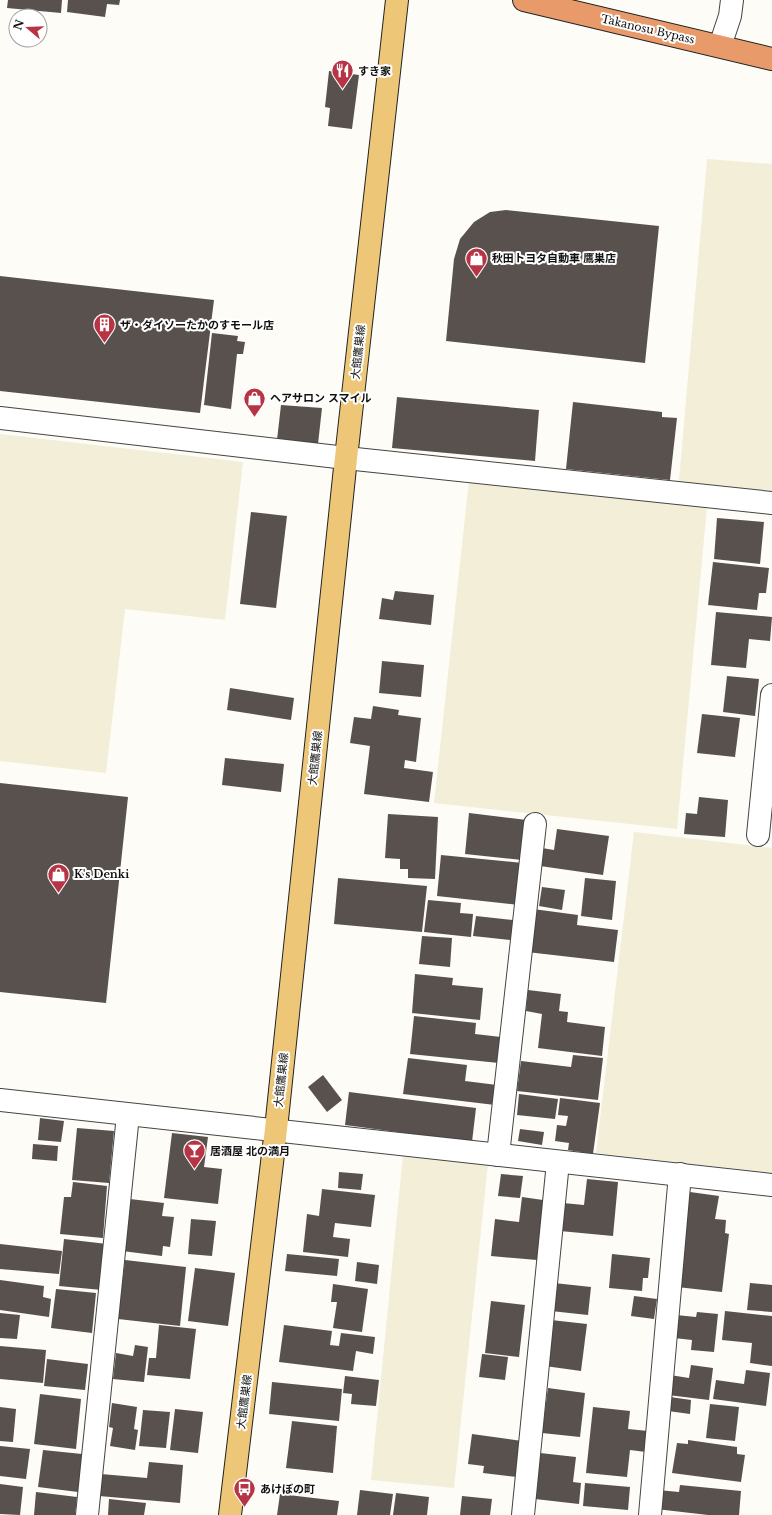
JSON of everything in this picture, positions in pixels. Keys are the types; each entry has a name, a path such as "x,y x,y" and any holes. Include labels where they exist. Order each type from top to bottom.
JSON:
{"highway":[{"name":"Takanosu Bypass","path":"524,0 772,59"}],"main road":[{"name":"大館鷹巣線","path":"230,1515 276,1130 346,458 397,0"}],"street":[{"path":"720,46 730,16 732,0"},
{"path":"0,418 346,458 772,503"},
{"path":"758,835 772,696"},
{"path":"498,1155 535,824"},
{"path":"0,1104 276,1130 772,1185"},
{"path":"87,1515 128,1115"},
{"path":"523,1515 558,1162"},
{"path":"650,1515 680,1174"}],"shaded area":[{"path":"707,159 772,164 772,503 708,496 677,829 434,803 470,471 678,492"},
{"path":"0,434 243,462 225,620 125,609 106,773 0,761"},
{"path":"634,832 772,848 772,1173 596,1153"},
{"path":"404,1144 489,1154 454,1488 371,1480"}],"building":[{"path":"8,0 62,0 61,13 48,12 48,8 7,8"},
{"path":"68,0 120,0 119,5 107,4 105,17 67,12"},
{"name":"すき家","path":"329,71 359,75 352,129 328,126 330,108 325,107"},
{"path":"506,210 659,226 645,363 446,341 454,259 460,239 474,222 490,212"},
{"name":"ザ・ダイソーたかのすモール店","path":"0,276 214,300 200,413 0,391"},
{"path":"212,333 238,336 237,341 245,342 243,354 237,354 231,409 204,405"},
{"path":"397,397 539,410 535,461 392,448"},
{"path":"573,402 662,412 662,417 677,418 670,480 566,469"},
{"path":"281,405 322,408 318,444 277,440"},
{"path":"251,512 287,516 276,608 240,604"},
{"path":"717,518 764,522 760,564 714,559"},
{"path":"713,562 769,568 766,593 759,593 757,610 708,605"},
{"path":"395,591 434,595 431,625 379,619 382,598 393,600"},
{"path":"716,612 772,617 770,641 749,639 746,668 711,665"},
{"path":"382,661 424,665 421,697 379,693"},
{"path":"727,676 759,679 755,716 723,712"},
{"path":"230,688 294,698 291,720 227,710"},
{"path":"373,706 399,710 398,715 421,718 416,762 405,760 404,768 433,772 429,802 364,794 370,746 350,743 354,717 371,719"},
{"path":"702,714 740,718 735,757 697,753"},
{"path":"225,758 284,764 281,792 222,785"},
{"name":"K's Denki","path":"0,783 128,797 106,1003 0,992"},
{"path":"699,797 728,800 725,837 684,834 686,813 697,814"},
{"path":"469,813 527,820 522,860 465,854"},
{"path":"388,814 438,817 435,879 408,878 408,869 400,869 400,859 385,858"},
{"path":"557,829 609,836 603,875 540,866 542,848 554,850"},
{"path":"441,855 523,863 519,905 437,896"},
{"path":"338,878 427,886 422,932 334,924"},
{"path":"585,878 616,881 612,920 581,916"},
{"path":"542,887 565,890 562,910 539,906"},
{"path":"428,900 461,903 460,913 473,914 471,937 424,932"},
{"path":"533,909 578,915 577,925 618,930 614,962 527,952"},
{"path":"476,916 513,920 511,940 473,936"},
{"path":"422,936 452,938 450,967 419,964"},
{"path":"415,974 453,978 452,985 483,988 480,1020 412,1013"},
{"path":"528,990 561,994 559,1011 568,1012 567,1022 605,1027 602,1056 538,1048 542,1014 526,1011"},
{"path":"414,1016 476,1023 475,1034 501,1037 499,1063 410,1054"},
{"path":"573,1055 603,1058 598,1100 517,1091 521,1061 571,1067"},
{"path":"408,1058 467,1065 465,1081 497,1085 495,1105 403,1094"},
{"path":"323,1075 342,1100 327,1112 308,1087"},
{"path":"349,1092 476,1108 472,1142 345,1125"},
{"path":"519,1094 558,1099 555,1119 517,1115"},
{"path":"560,1098 600,1103 593,1154 568,1150 569,1143 555,1141 557,1125 566,1126 568,1116 558,1115"},
{"path":"40,1118 64,1121 61,1142 38,1140"},
{"path":"77,1128 114,1131 109,1183 72,1180"},
{"path":"520,1129 544,1132 542,1145 518,1141"},
{"path":"172,1133 208,1137 204,1167 222,1169 218,1204 164,1198"},
{"path":"33,1144 58,1146 57,1161 32,1159"},
{"path":"339,1172 363,1174 361,1190 338,1188"},
{"path":"501,1174 523,1176 520,1198 498,1196"},
{"path":"587,1179 618,1182 613,1236 560,1231 563,1203 584,1205"},
{"path":"73,1182 107,1186 103,1238 60,1234 64,1197 71,1197"},
{"path":"322,1189 375,1195 371,1227 335,1223 333,1237 350,1239 348,1257 303,1252 307,1214 319,1216"},
{"path":"690,1192 719,1196 715,1219 726,1220 725,1233 729,1234 722,1292 677,1287"},
{"path":"522,1197 543,1200 537,1260 491,1256 495,1219 519,1222"},
{"path":"130,1199 164,1203 162,1216 174,1217 170,1247 163,1246 162,1256 122,1251"},
{"path":"191,1219 216,1221 212,1256 188,1254"},
{"path":"64,1239 107,1244 102,1290 59,1286"},
{"path":"0,1244 62,1251 59,1274 0,1269"},
{"path":"287,1254 339,1259 337,1276 285,1271"},
{"path":"612,1254 650,1258 648,1278 643,1278 642,1291 609,1288"},
{"path":"125,1260 186,1267 180,1326 118,1319"},
{"path":"357,1262 379,1265 377,1284 355,1281"},
{"path":"195,1268 235,1273 228,1326 188,1321"},
{"path":"0,1280 44,1286 43,1297 51,1299 49,1317 0,1310"},
{"path":"554,1283 591,1287 588,1315 551,1311"},
{"path":"750,1283 772,1285 772,1312 747,1310"},
{"path":"333,1284 368,1289 362,1332 333,1328 337,1302 331,1302"},
{"path":"56,1289 96,1293 92,1333 51,1328"},
{"path":"634,1296 657,1299 654,1319 631,1316"},
{"path":"491,1301 525,1305 519,1357 485,1353"},
{"path":"725,1311 772,1316 772,1366 750,1363 752,1343 722,1340"},
{"path":"697,1312 718,1314 714,1352 691,1350 692,1340 674,1338 676,1315 696,1317"},
{"path":"0,1313 20,1315 17,1339 0,1338"},
{"path":"551,1320 587,1324 581,1371 545,1366"},
{"path":"159,1325 196,1329 190,1379 147,1375 149,1358 156,1358"},
{"path":"284,1325 332,1331 330,1345 339,1346 341,1333 375,1337 373,1354 356,1351 353,1371 279,1362"},
{"path":"135,1345 148,1347 144,1382 113,1379 116,1353 133,1356"},
{"path":"0,1346 46,1350 43,1383 0,1379"},
{"path":"482,1354 508,1357 505,1380 479,1377"},
{"path":"47,1359 88,1364 85,1390 44,1386"},
{"path":"691,1365 713,1368 709,1400 668,1395 670,1375 689,1378"},
{"path":"746,1370 770,1373 766,1406 713,1399 716,1380 744,1384"},
{"path":"345,1376 379,1380 376,1406 351,1404 352,1394 343,1393"},
{"path":"272,1382 342,1389 339,1421 269,1414"},
{"path":"548,1388 585,1393 580,1437 542,1433"},
{"path":"40,1394 81,1399 76,1449 34,1444"},
{"path":"670,1397 691,1400 690,1414 668,1411"},
{"path":"112,1403 137,1407 134,1429 138,1430 135,1450 110,1446 113,1428 109,1427"},
{"path":"710,1404 739,1407 735,1441 706,1438"},
{"path":"0,1407 16,1409 13,1442 0,1441"},
{"path":"593,1407 630,1411 628,1429 648,1431 646,1452 630,1450 627,1477 586,1473"},
{"path":"175,1409 203,1412 198,1453 170,1450"},
{"path":"143,1410 170,1412 166,1448 139,1446"},
{"path":"292,1421 337,1426 333,1473 286,1468"},
{"path":"472,1434 522,1441 517,1477 483,1473 484,1466 468,1464"},
{"path":"688,1440 737,1447 737,1454 745,1455 741,1482 672,1473 677,1443 688,1444"},
{"path":"0,1446 30,1449 26,1479 0,1476"},
{"path":"43,1450 82,1454 78,1492 38,1487"},
{"path":"540,1453 576,1457 573,1482 581,1483 579,1504 535,1499"},
{"path":"149,1462 183,1465 180,1503 99,1496 101,1474 147,1478"},
{"path":"585,1483 630,1487 628,1510 583,1506"},
{"path":"0,1484 23,1487 20,1515 0,1514"},
{"path":"680,1485 741,1491 739,1515 708,1515 656,1509 658,1490 679,1492"},
{"path":"360,1490 393,1494 390,1515 357,1515"},
{"path":"36,1492 77,1497 75,1515 34,1515"},
{"path":"396,1493 429,1497 427,1515 393,1515"},
{"path":"280,1494 339,1501 337,1515 277,1515"},
{"path":"462,1496 492,1499 490,1515 460,1515"},
{"path":"109,1499 146,1503 144,1515 108,1515"}],"place":[{"name":"すき家","path":"342,90"},
{"name":"秋田トヨタ自動車 鷹巣店","path":"477,278"},
{"name":"ザ・ダイソーたかのすモール店","path":"104,344"},
{"name":"ヘアサロン スマイル","path":"254,418"},
{"name":"K's Denki","path":"59,894"},
{"name":"居酒屋 北の満月","path":"194,1170"},
{"name":"あけぼの町","path":"245,1508"}]}
